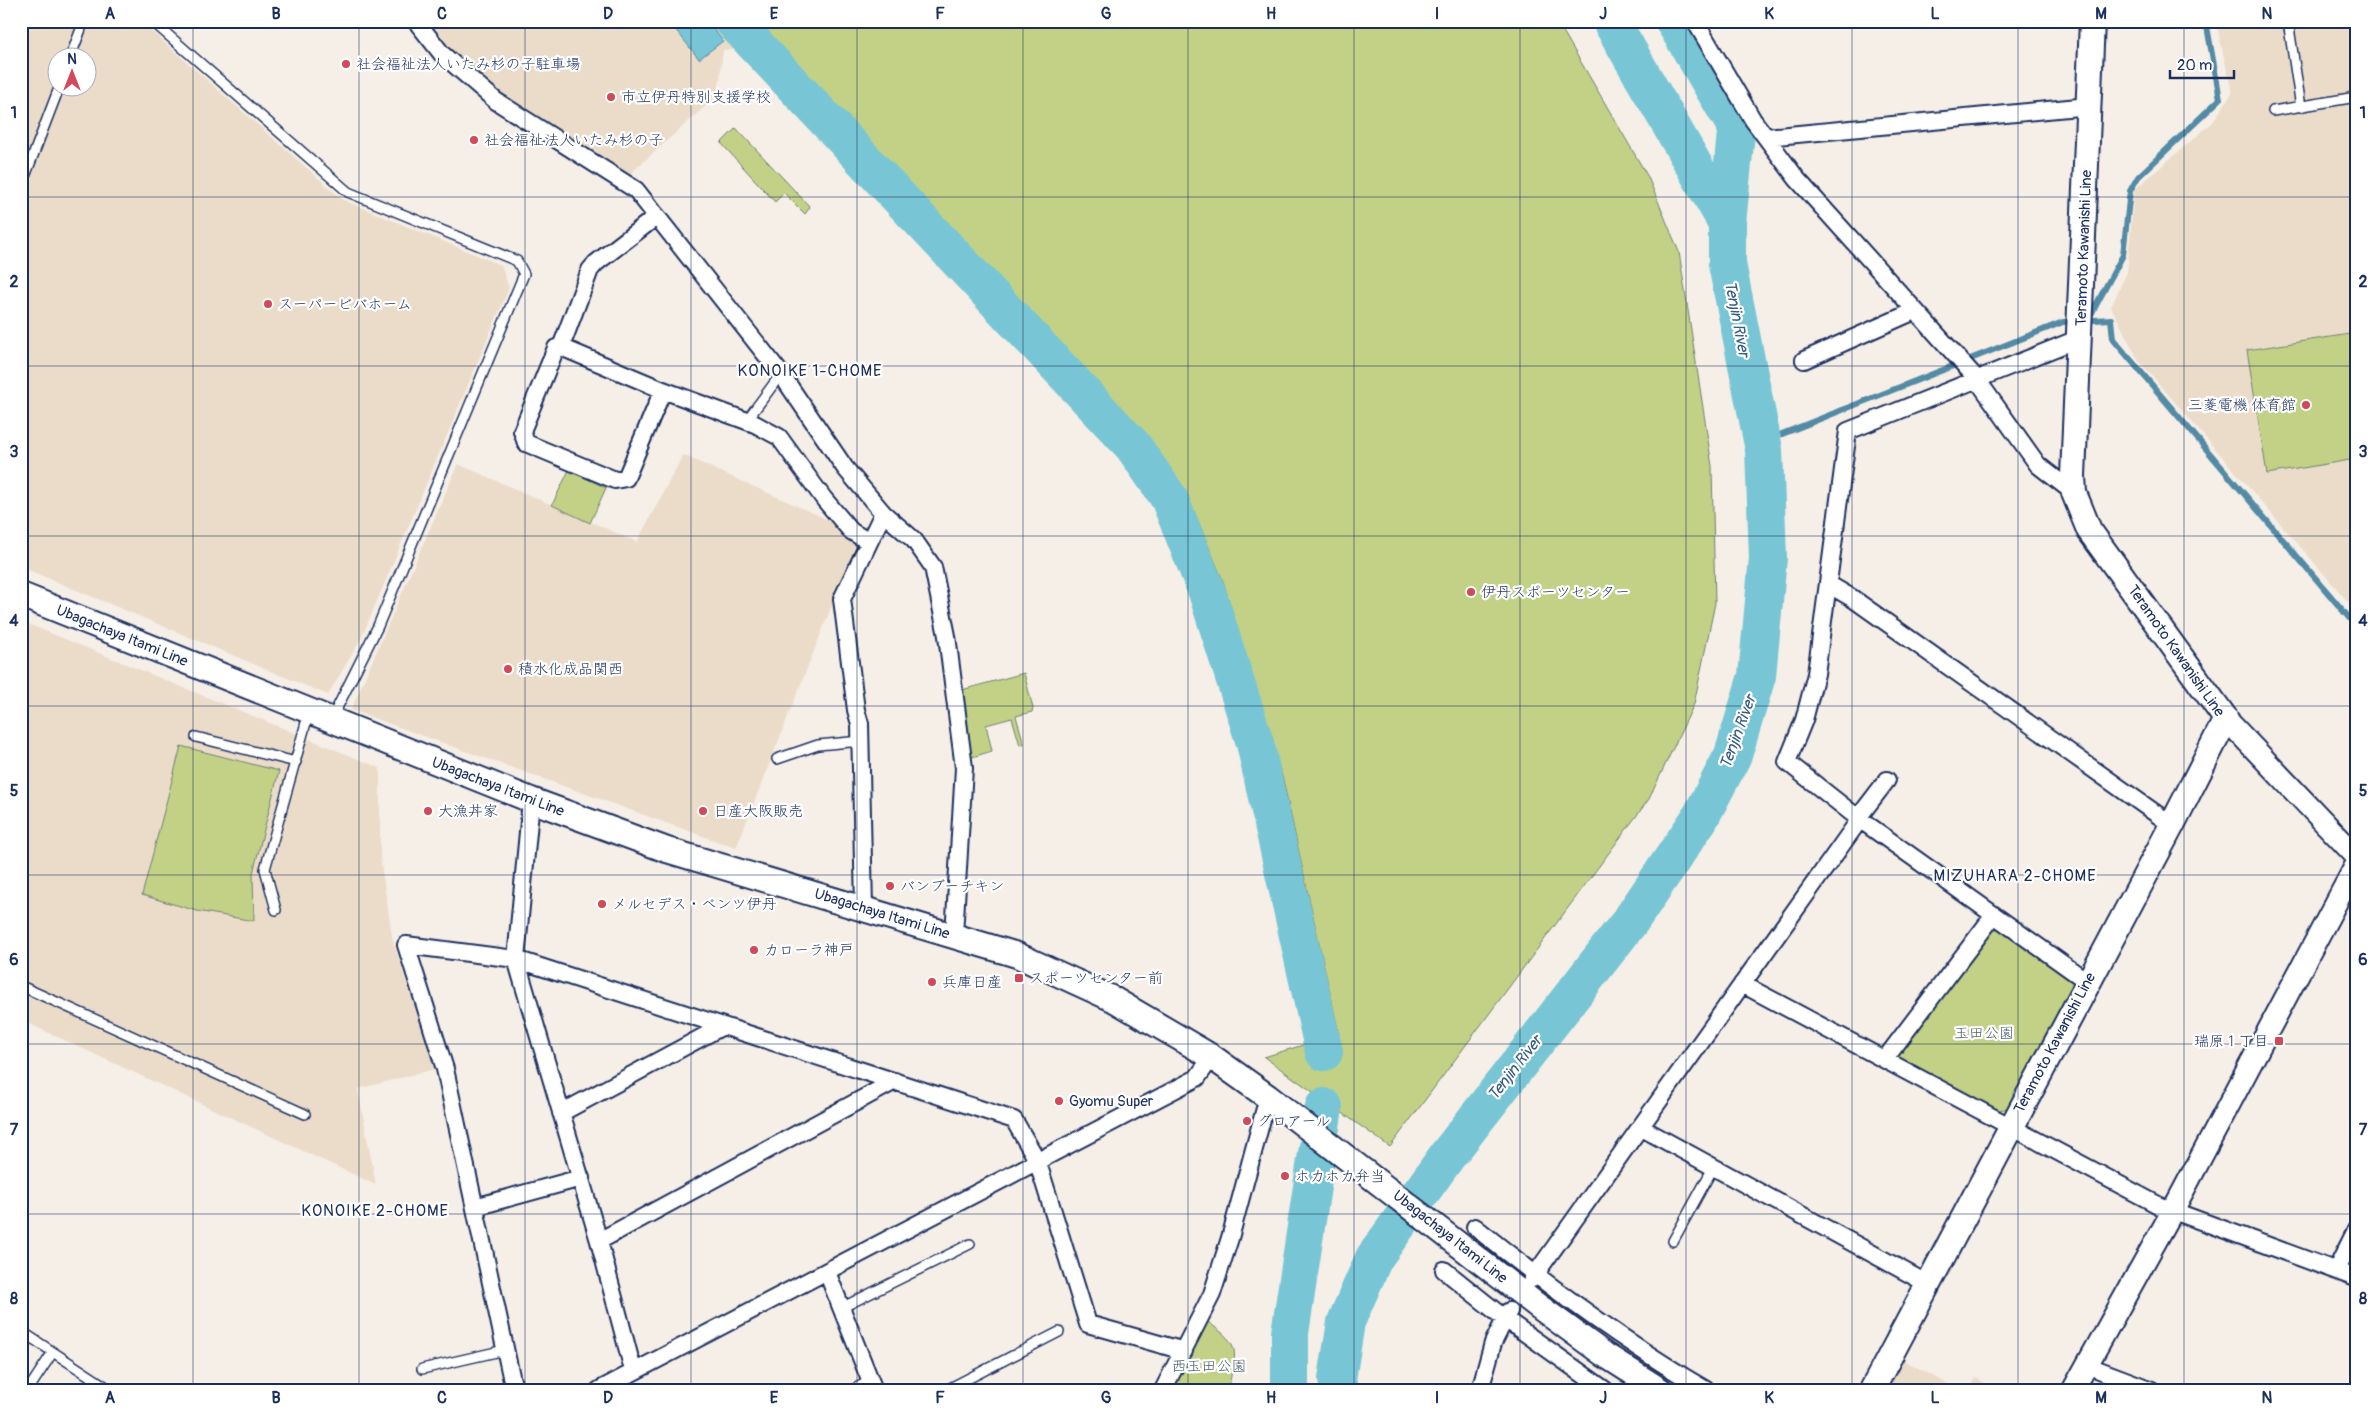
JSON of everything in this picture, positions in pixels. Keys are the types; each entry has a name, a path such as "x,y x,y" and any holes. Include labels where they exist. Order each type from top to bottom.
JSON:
{"main road":[{"name":"Teramoto Kawanishi Line","path":"1872,1390 2172,825 2226,718 2088,530 2074,493 2073,476 2081,333 2092,21"},
{"name":"Ubagachaya Itami Line","path":"21,595 531,800 667,850 1017,955 1113,999 1212,1057 1268,1097 1538,1306 1660,1390"}],"street":[{"path":"416,21 442,54 496,101 636,190 781,374 845,468 884,513 914,540 933,566 946,627 964,768 954,935"},
{"path":"1695,21 1753,120 1797,179 1976,378 2038,465 2074,493"},
{"path":"1766,137 2089,106"},
{"path":"561,347 562,338 590,270 596,262 657,216"},
{"path":"1804,360 1908,314 1914,309"},
{"path":"2081,333 1848,431 1816,674 1804,720 1787,762 1859,818 2088,982"},
{"path":"663,390 626,478 614,480 526,443 522,431 556,348 561,347 663,390 747,420 779,437 851,531 869,542"},
{"path":"864,908 861,741 842,600 884,513"},
{"path":"1828,584 1852,598 2172,825"},
{"path":"2226,718 2356,856"},
{"path":"1534,1277 1887,780"},
{"path":"531,800 516,959 600,1241 633,1370"},
{"path":"2074,1390 2086,1365 2172,1212 2356,865"},
{"path":"1885,1059 1994,915"},
{"path":"514,1390 445,1069 406,946 516,959 1014,1120 1038,1160 1088,1324 1184,1351"},
{"path":"1742,984 2172,1212 2356,1278"},
{"path":"561,1112 723,1026"},
{"path":"598,1390 633,1370 827,1272 1197,1078 1212,1057"},
{"path":"600,1241 895,1081"},
{"path":"1162,1390 1212,1294 1230,1238 1268,1097"},
{"path":"1640,1127 1928,1284"},
{"path":"475,1208 581,1178"},
{"path":"1475,1227 1534,1277 1651,1358 1706,1390"},
{"path":"2336,1270 2356,1230"},
{"path":"1444,1270 1606,1390"},
{"path":"827,1272 872,1385"},
{"path":"1480,1390 1493,1343 1506,1315"},
{"path":"2086,1365 2152,1390"}],"lane":[{"path":"152,21 348,192 517,261 524,274 378,626 331,721"},
{"path":"2288,21 2301,107"},
{"path":"74,48 81,29"},
{"path":"2273,111 2356,97"},
{"path":"21,186 54,98"},
{"path":"747,420 781,374"},
{"path":"276,910 265,870 309,712"},
{"path":"196,737 296,762"},
{"path":"777,759 818,745 861,741"},
{"path":"21,986 305,1114"},
{"path":"1673,1241 1713,1168"},
{"path":"841,1308 970,1244"},
{"path":"21,1331 111,1390"},
{"path":"946,1390 1059,1332"},
{"path":"422,1368 505,1350"},
{"path":"28,1390 53,1352"},
{"path":"852,1390 872,1385"}],"shaded area":[{"path":"27,21 140,21 343,200 501,265 509,288 361,639 328,695 21,567 21,25"},
{"name":"市立伊丹特別支援学校","path":"429,21 714,21 738,50 723,50 718,95 631,173 625,174 509,99 451,49"},
{"path":"2216,21 2356,21 2356,611 2139,361 2111,307 2127,272 2134,190 2213,122 2232,93"},
{"path":"683,455 833,522 857,542 736,848 351,710 458,464 637,542"},
{"path":"21,621 380,768 380,857 393,941 435,1069 358,1089 376,1185 21,1020"},
{"path":"1898,1357 1959,1390 1880,1390"},
{"path":"1976,1378 1997,1390 1969,1390"}],"green space":[{"name":"伊丹スポーツセンター","path":"756,21 1557,21 1648,177 1679,252 1712,466 1715,603 1694,704 1649,799 1390,1147 1264,1057 1339,1034 1283,780 1223,581 1186,492 1146,436"},
{"path":"736,128 810,207 805,214 784,193 775,202 721,143"},
{"name":"三菱電機 体育館","path":"2356,333 2356,459 2267,474 2247,350"},
{"path":"569,470 606,488 590,523 552,505"},
{"path":"1024,673 1033,708 1032,712 1016,716 1024,744 1020,745 1012,718 986,725 992,751 969,758 958,691"},
{"path":"181,746 279,771 253,873 254,921 197,911 142,895"},
{"name":"玉田公園","path":"1997,926 2074,977 2076,986 2009,1108 1999,1110 1894,1058 1992,927"},
{"name":"西玉田公園","path":"1208,1322 1227,1338 1234,1350 1228,1390 1170,1390"}],"water":[{"path":"674,21 707,21 723,41 699,59 671,24"}],"waterway":[{"path":"733,21 1133,446 1169,498 1207,592 1255,743 1324,1052"},
{"name":"Tenjin River","path":"1339,1390 1337,1379 1346,1322 1374,1258 1447,1156 1631,920 1700,818 1733,755 1757,676 1768,558 1764,450 1727,264 1727,223 1611,21"},
{"path":"1674,21 1734,123 1736,133 1727,223"},
{"path":"2088,320 2123,255 2130,191 2138,177 2220,99 2206,21"},
{"path":"1762,442 2063,322 2111,319 2113,339 2356,626"},
{"path":"1290,1390 1290,1333 1324,1107"}],"place":[{"name":"社会福祉法人いたみ杉の子駐車場","path":"346,64"},
{"name":"市立伊丹特別支援学校","path":"611,97"},
{"name":"社会福祉法人いたみ杉の子","path":"474,140"},
{"name":"スーパービバホーム","path":"268,304"},
{"name":"三菱電機 体育館","path":"2306,405"},
{"name":"伊丹スポーツセンター","path":"1471,592"},
{"name":"積水化成品関西","path":"508,669"},
{"name":"大漁丼家","path":"428,811"},
{"name":"日産大阪販売","path":"703,811"},
{"name":"バンブーチキン","path":"890,886"},
{"name":"メルセデス・ベンツ伊丹","path":"602,904"},
{"name":"カローラ神戸","path":"754,950"},
{"name":"スポーツセンター前","path":"1019,978"},
{"name":"兵庫日産","path":"932,982"},
{"name":"瑞原１丁目","path":"2279,1041"},
{"name":"Gyomu Super","path":"1059,1101"},
{"name":"グロアール","path":"1247,1121"},
{"name":"ホカホカ弁当","path":"1285,1176"}],"district":[{"name":"KONOIKE 1-CHOME","path":"810,371"},
{"name":"MIZUHARA 2-CHOME","path":"2015,876"},
{"name":"KONOIKE 2-CHOME","path":"375,1211"}]}
